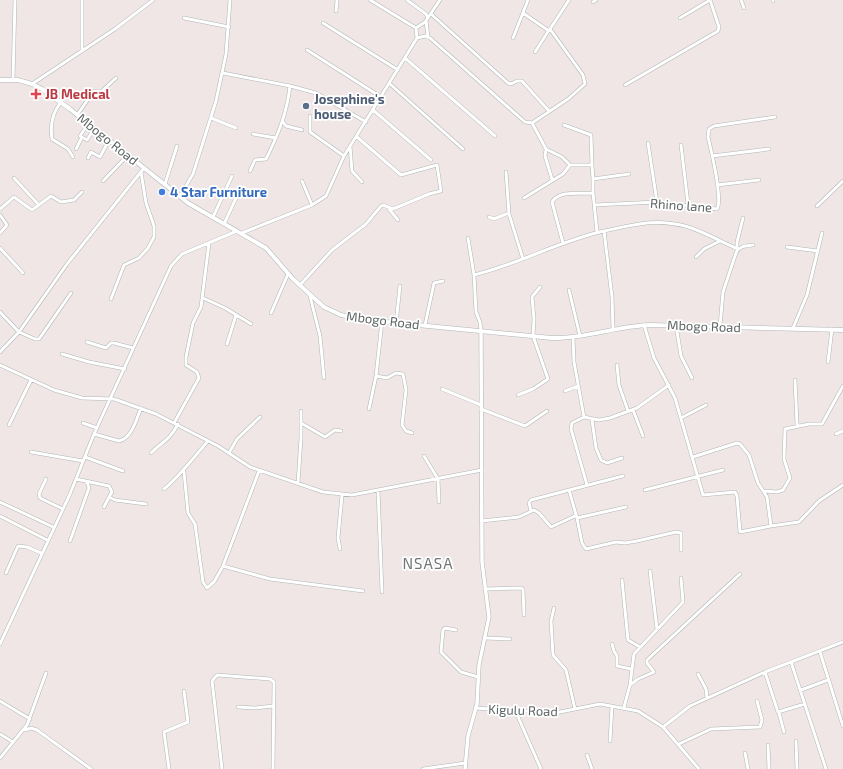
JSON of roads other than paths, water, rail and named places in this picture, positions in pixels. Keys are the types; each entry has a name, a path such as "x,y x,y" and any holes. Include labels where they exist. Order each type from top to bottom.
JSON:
{"main road":[{"name":"Mbogo Road","path":"0,80 13,80 32,84 61,102 128,155 143,170 212,217 266,248 288,274 310,296 324,307 341,315 396,323 533,336 573,337 613,329 644,325 843,330"}],"street":[{"path":"13,80 15,0"},
{"path":"82,0 82,50"},
{"path":"32,84 153,0"},
{"path":"180,196 194,174 223,73 229,27 230,0"},
{"path":"336,11 337,0"},
{"path":"370,0 416,28"},
{"path":"407,0 427,14 428,37 525,122 532,123 579,91 585,82 582,75 550,30 523,13"},
{"path":"416,28 427,19 439,1 434,0"},
{"path":"513,38 528,0"},
{"path":"535,52 569,0"},
{"path":"625,85 718,30 719,27 710,0 680,18"},
{"path":"741,0 744,8"},
{"path":"431,14 508,83 511,84 517,81 522,81 549,112"},
{"path":"184,18 229,27"},
{"path":"322,23 398,70"},
{"path":"242,233 312,205 328,194 344,156 390,84 417,38 416,28"},
{"path":"417,38 428,37"},
{"path":"307,50 381,97"},
{"path":"405,58 494,136"},
{"path":"223,73 290,86 325,97 366,122"},
{"path":"77,115 94,92 102,91 116,78"},
{"path":"390,84 463,149"},
{"path":"250,171 256,160 266,159 276,138 283,122 288,104 290,86"},
{"path":"61,102 51,126 52,139 68,148 73,157"},
{"path":"373,110 431,160"},
{"path":"310,116 310,132 344,156"},
{"name":"Rhino lane","path":"594,205 657,202 688,204 716,209 719,205 717,185 708,137 711,127 775,117"},
{"path":"211,118 236,128"},
{"path":"283,122 286,126 302,130"},
{"path":"532,123 546,149 562,157 570,165 592,165"},
{"path":"76,149 82,137 80,136 88,124"},
{"path":"564,125 591,135 593,193 597,232"},
{"path":"82,137 86,140 94,129"},
{"path":"253,134 276,138"},
{"path":"357,136 401,175 435,165 437,167 441,191 429,194 393,209 388,208"},
{"path":"88,158 91,152 100,157 109,140"},
{"path":"648,143 657,202"},
{"path":"681,145 688,204"},
{"path":"165,184 177,146"},
{"path":"350,146 352,171 362,182"},
{"path":"546,149 545,156 552,179"},
{"path":"712,156 769,149"},
{"path":"103,181 128,155"},
{"path":"524,198 552,179 563,174 570,165"},
{"path":"111,299 124,265 139,258 148,248 154,237 154,226 148,209 143,170"},
{"path":"0,352 19,332 67,264 143,170"},
{"path":"506,172 509,214 523,259"},
{"path":"593,179 629,174"},
{"path":"212,217 232,176"},
{"path":"14,178 39,205"},
{"path":"717,185 759,180"},
{"path":"302,181 312,205"},
{"path":"816,206 843,181"},
{"path":"0,209 15,197 30,210 33,210 51,196 61,202 74,200 82,192"},
{"path":"563,243 552,202 561,195 593,193"},
{"path":"224,224 238,196"},
{"path":"300,285 332,250 366,224 381,206 383,205 388,208 398,220"},
{"path":"489,217 494,219 509,214"},
{"path":"0,216 7,225 0,234"},
{"path":"720,326 723,292 738,249 736,242 743,218"},
{"path":"474,275 597,232 639,223 652,222 688,227 738,249 753,245"},
{"path":"0,644 53,527 63,509 94,434 125,369 160,288 175,260 188,251 237,231"},
{"path":"604,231 612,297 613,329"},
{"path":"793,328 807,294 822,233"},
{"path":"465,769 468,736 475,708 480,659 488,617 485,589 482,521 481,331 480,322 476,312 474,275 468,238"},
{"path":"696,257 704,249 720,241"},
{"path":"174,423 199,378 197,372 186,365 186,357 193,323 200,311 203,298 209,243"},
{"path":"787,247 818,251"},
{"path":"0,248 23,273"},
{"path":"271,313 288,274"},
{"path":"425,325 434,283 443,281"},
{"path":"396,323 400,286"},
{"path":"518,395 525,393 548,379 533,336 534,319 532,297 540,287"},
{"path":"569,290 580,336"},
{"path":"0,312 19,332 35,339 39,339 71,293"},
{"path":"310,296 320,336 324,378"},
{"path":"203,298 251,324"},
{"path":"228,344 236,315"},
{"path":"369,409 376,376 382,321"},
{"path":"644,325 654,358 669,385 681,418 704,495 731,491 737,494 740,532 797,523 819,501 843,485"},
{"path":"676,325 681,356 692,378"},
{"path":"828,362 832,329"},
{"path":"573,337 578,386 584,417"},
{"path":"87,342 106,348 111,342 133,348"},
{"path":"62,354 89,362 125,369"},
{"path":"616,365 619,385 628,411"},
{"path":"1,366 50,389 82,398 110,398 142,408 178,424 260,471 323,492 342,495 378,490 482,470"},
{"path":"376,376 387,378 396,373 403,374 406,390 402,425 406,431 412,433"},
{"path":"9,425 31,380"},
{"path":"795,380 797,424 799,426"},
{"path":"587,485 570,426 572,423 584,417 592,420 605,420 633,410 669,385"},
{"path":"564,391 578,386"},
{"path":"442,389 525,426 547,411"},
{"path":"763,491 777,492 783,490 790,478 784,460 785,429 822,424 843,389"},
{"path":"681,418 706,405"},
{"path":"94,434 119,442 126,439 142,408"},
{"path":"633,410 643,436"},
{"path":"298,483 301,411"},
{"path":"229,453 237,439 260,417"},
{"path":"592,420 596,448 602,460 607,463 622,458"},
{"path":"83,423 97,428"},
{"path":"301,423 325,437 329,436 335,430 342,431"},
{"path":"151,453 157,446 169,440 178,424"},
{"path":"836,434 843,431"},
{"path":"164,489 184,472 188,464 208,441"},
{"path":"693,457 739,444 749,455 758,483 768,500 771,526"},
{"path":"31,452 83,461"},
{"path":"424,456 438,479 439,502"},
{"path":"85,457 123,471"},
{"path":"645,490 723,470"},
{"path":"184,472 188,513 195,524 205,586 210,587 223,566 260,471"},
{"path":"531,511 529,503 531,500 624,476"},
{"path":"46,479 39,494 40,498 63,509"},
{"path":"76,479 110,488 112,492 104,507"},
{"path":"70,541 89,488 87,482"},
{"path":"378,490 382,592"},
{"path":"569,490 582,543 586,548 616,542 625,543 676,532 681,533 681,550"},
{"path":"340,549 338,538 342,495"},
{"path":"109,497 115,500 146,504"},
{"path":"0,502 53,527"},
{"path":"482,521 519,517 531,511 537,511 551,527 576,517 626,507"},
{"path":"0,516 47,540"},
{"path":"6,573 18,546 27,547 41,553"},
{"path":"223,566 270,579 363,591"},
{"path":"650,571 657,629"},
{"path":"630,685 638,679 653,673 654,670 647,663 647,660 740,574"},
{"path":"624,707 630,685 634,654 682,602 681,578"},
{"path":"622,580 628,640 640,647"},
{"path":"485,589 523,589 525,596 524,614"},
{"path":"554,608 551,621 553,656 566,670 575,709"},
{"path":"456,630 444,628 441,652 461,672 478,677"},
{"path":"485,638 510,638"},
{"path":"663,727 690,706 764,672 843,642"},
{"path":"612,644 618,656 616,664 631,669"},
{"path":"820,652 828,680 841,714 843,726"},
{"path":"791,662 826,769"},
{"path":"764,672 770,693 779,713 784,732"},
{"path":"0,758 25,730 46,673"},
{"path":"698,674 707,693 707,698"},
{"path":"222,769 213,689 214,677 217,675 272,680 274,682 272,769"},
{"path":"801,690 828,680"},
{"path":"169,769 164,732 188,722 184,691"},
{"path":"0,701 30,719"},
{"path":"679,744 711,729 760,727 762,720 757,701"},
{"name":"Kigulu Road","path":"475,708 550,713 594,704 612,706"},
{"path":"779,713 806,704"},
{"path":"238,707 255,708 273,706"},
{"path":"504,706 506,710"},
{"path":"610,741 612,706 624,707 647,715 663,727 699,769"},
{"path":"515,710 541,769"},
{"path":"25,730 31,728 37,730 91,769"},
{"path":"0,734 13,742"},
{"path":"796,741 797,769"},
{"path":"768,745 768,769"},
{"path":"587,754 592,769"},
{"path":"745,754 748,769"},
{"path":"423,769 465,763"}],"place":[{"name":"JB Medical","path":"36,94"},
{"name":"Josephine's house","path":"306,106"},
{"name":"4 Star Furniture","path":"162,192"}],"district":[{"name":"NSASA","path":"428,563"}]}
